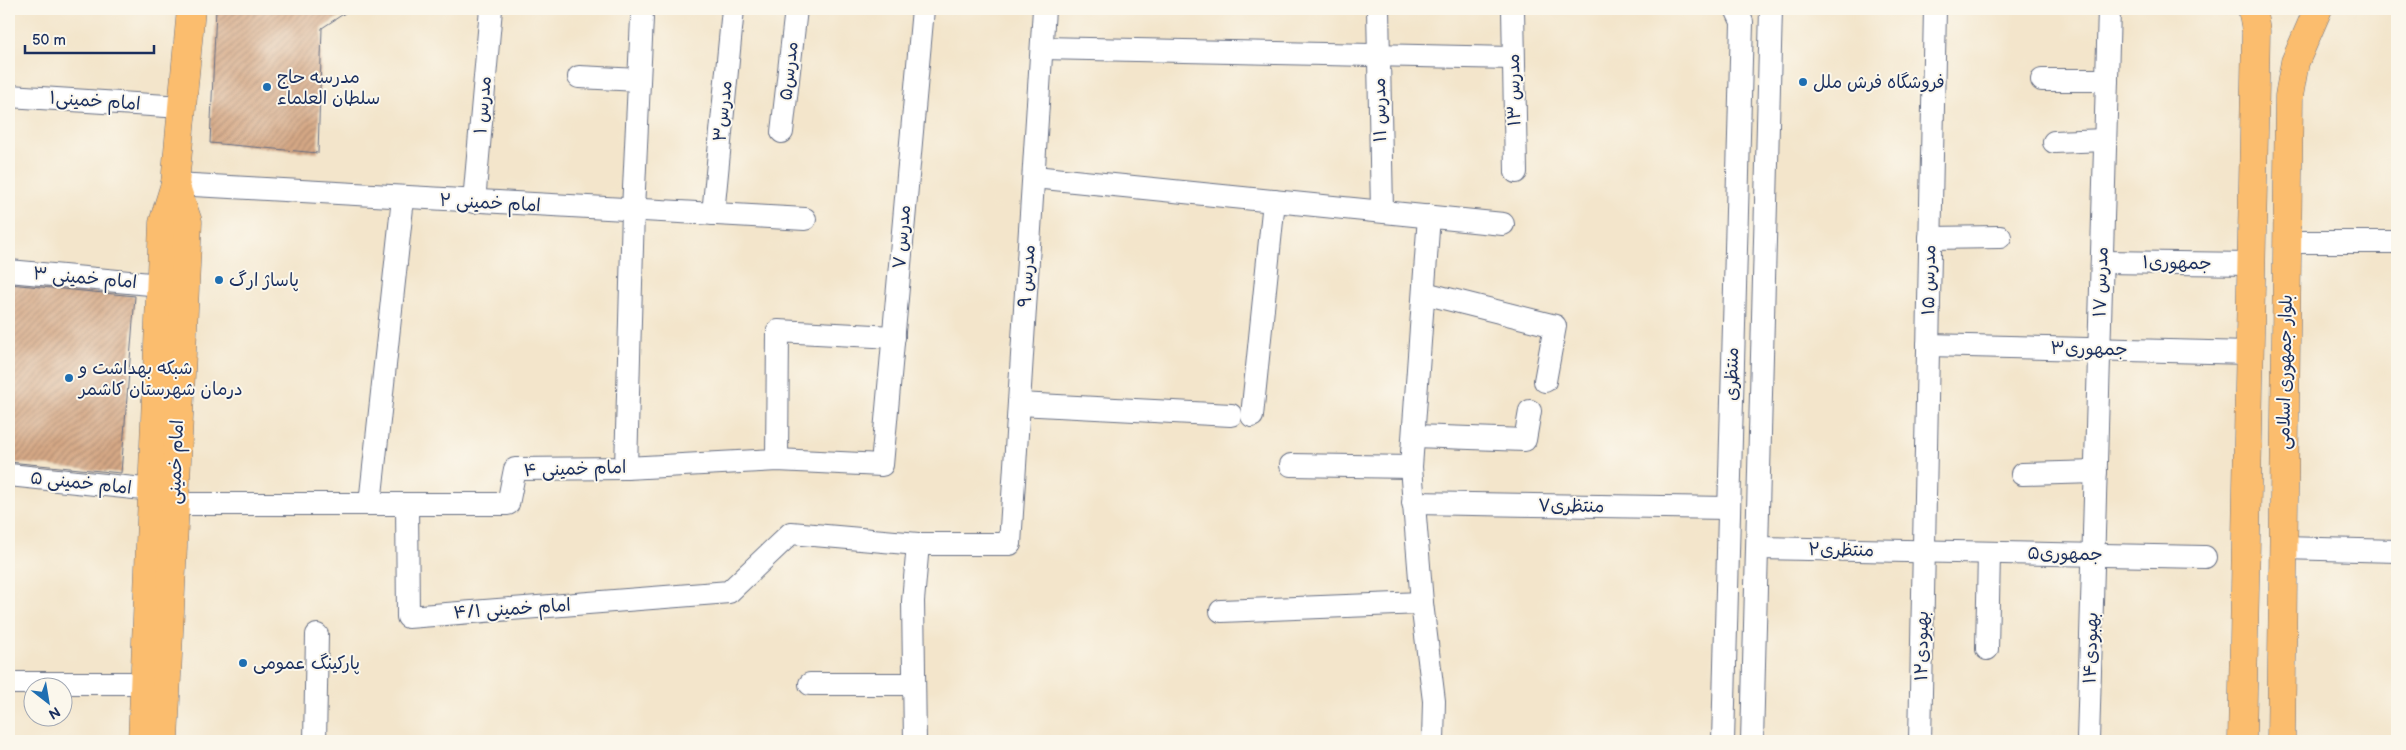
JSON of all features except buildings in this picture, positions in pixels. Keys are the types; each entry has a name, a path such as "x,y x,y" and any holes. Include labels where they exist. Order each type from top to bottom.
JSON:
{"main road":[{"name":"امام خمینی","path":"164,741 164,497 161,285 164,223 175,184 192,9"},
{"name":"بلوار جمهوری اسلامی","path":"2242,741 2256,32 2252,9"},
{"name":"بلوار جمهوری اسلامی","path":"2281,741 2289,96 2295,62 2318,9"},
{"path":"2255,62 2263,47 2274,43 2285,46 2295,62"},
{"name":"امام خمینی","path":"142,741 144,683 164,497 188,222 175,184"}],"street":[{"name":"مدرس ۱","path":"474,202 491,9"},
{"name":"مدرس۳","path":"713,214 733,9"},
{"name":"مدرس۵","path":"782,132 796,9"},
{"name":"مدرس ۷","path":"882,465 923,9"},
{"name":"مدرس ۹","path":"918,544 1010,544 1044,9"},
{"name":"مدرس ۱۱","path":"1378,9 1382,211"},
{"name":"مدرس ۱۳","path":"1513,9 1512,58 1516,172"},
{"name":"منتظری","path":"1723,741 1742,22 1736,9"},
{"name":"منتظری","path":"1752,741 1771,9"},
{"name":"مدرس ۱۵","path":"1924,551 1935,9"},
{"name":"مدرس ۱۷","path":"2094,554 2109,9"},
{"path":"626,468 633,210 642,18"},
{"path":"1042,48 1512,58"},
{"path":"579,77 639,80"},
{"path":"2042,80 2107,80"},
{"name":"امام خمینی۱","path":"9,96 182,107"},
{"path":"1739,114 1769,115"},
{"path":"2054,142 2105,140"},
{"path":"1034,177 1503,224"},
{"name":"امام خمینی ۲","path":"175,184 805,219"},
{"path":"370,504 403,198"},
{"path":"1019,404 1242,415 1274,200"},
{"path":"1429,216 1415,436 1411,467 1422,604 1434,701 1433,741"},
{"path":"1930,238 2000,237"},
{"path":"2287,242 2397,242"},
{"name":"جمهوری۱","path":"2102,262 2252,264"},
{"name":"امام خمینی ۳","path":"9,271 161,285"},
{"path":"1424,293 1555,326 1545,381"},
{"path":"777,460 778,331 894,337"},
{"name":"جمهوری۳","path":"1928,345 2250,353"},
{"path":"1415,436 1525,440 1530,410"},
{"name":"امام خمینی ۴","path":"164,497 370,504 508,504 515,469 626,468 777,460 882,465"},
{"path":"1291,465 1411,467"},
{"path":"2022,474 2096,472"},
{"name":"امام خمینی ۵","path":"9,475 164,497"},
{"name":"منتظری۷","path":"1413,503 1729,508"},
{"name":"امام خمینی ۴/۱","path":"407,504 408,617 729,592 792,534 918,544"},
{"path":"915,741 913,601 918,544"},
{"name":"منتظری۲","path":"1758,548 1924,551"},
{"path":"2283,548 2397,551"},
{"name":"جمهوری۵","path":"1924,551 2206,557"},
{"name":"بهبودی۱۲","path":"1920,741 1924,551"},
{"path":"1987,649 1990,552"},
{"name":"بهبودی۱۴","path":"2088,741 2094,554"},
{"path":"1221,611 1422,604"},
{"path":"315,741 317,635"},
{"path":"9,683 144,683"},
{"path":"810,684 914,684"}],"place":[{"name":"فروشگاه فرش ملل","path":"1803,82"},
{"name":"مدرسه حاج سلطان العلماء","path":"267,87"},
{"name":"پاساژ ارگ","path":"219,280"},
{"name":"شبکه بهداشت و درمان شهرستان کاشمر","path":"69,378"},
{"name":"پارکینگ عمومی","path":"243,663"}]}
